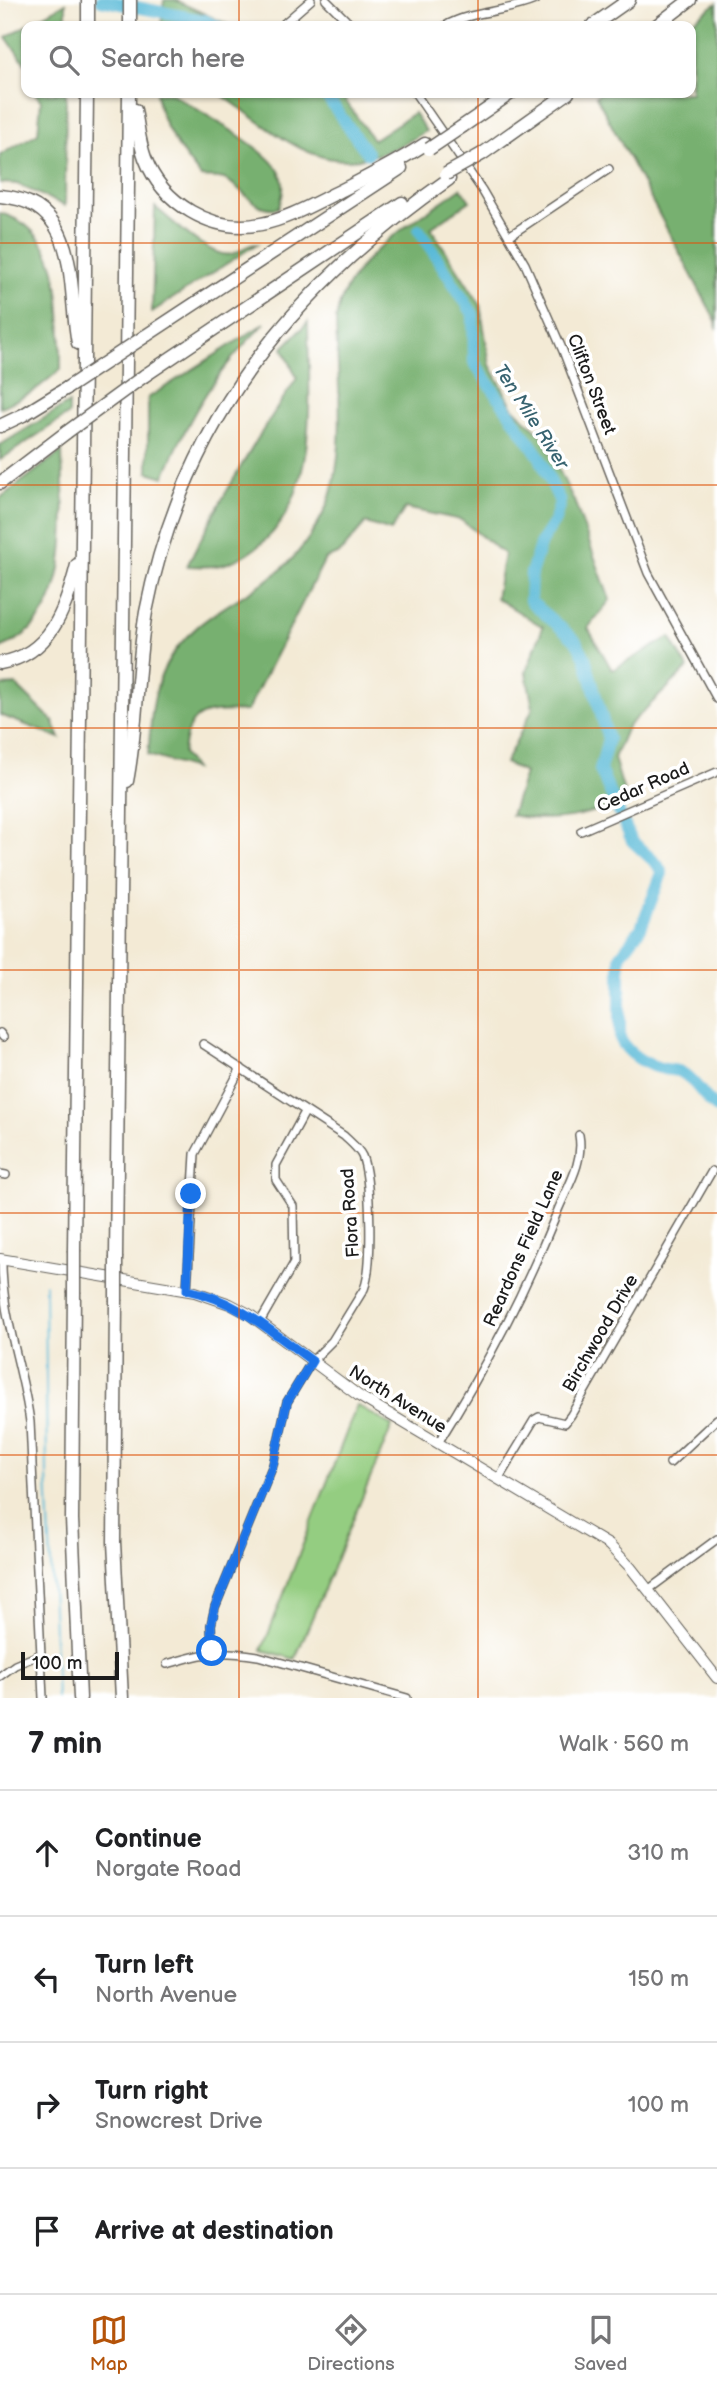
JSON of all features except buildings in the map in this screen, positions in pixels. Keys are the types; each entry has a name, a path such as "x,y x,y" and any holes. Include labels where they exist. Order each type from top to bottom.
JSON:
{"highway":[{"path":"130,0 130,21"},
{"path":"599,21 628,0"},
{"path":"607,21 635,0"},
{"path":"663,21 690,0"},
{"path":"80,1698 73,1567 74,1250 87,98"},
{"path":"122,1698 115,1565 116,1257 131,98"},
{"path":"132,98 141,147 159,185 186,209 222,224 251,226 279,219 427,146"},
{"path":"462,123 494,98"},
{"path":"0,426 67,388 503,98"},
{"path":"0,483 144,376 482,154 561,98"},
{"path":"121,812 131,763 141,652 151,589 171,520 209,431 247,370 308,295 361,245 447,176"},
{"path":"0,196 20,200 39,210 62,238 69,256 84,374"},
{"path":"0,663 29,653 53,629 66,604 82,548"}],"main road":[{"name":"North Avenue","path":"1,1259 187,1290 222,1300 260,1322 359,1396 609,1545 717,1678"}],"street":[{"path":"287,21 311,0"},
{"path":"326,0 347,21"},
{"path":"456,21 466,16 535,0"},
{"name":"Clifton Street","path":"418,98 509,236 544,303 651,579 717,698"},
{"path":"509,236 608,169"},
{"name":"Cedar Road","path":"581,831 717,772"},
{"name":"Flora Road","path":"203,1044 344,1136 360,1152 367,1185 369,1252 368,1280 364,1289 332,1341 312,1361 287,1402 273,1465 215,1607 211,1625 212,1651"},
{"path":"187,1290 195,1154 241,1068"},
{"path":"260,1322 294,1263 293,1206 276,1180 276,1165 305,1112"},
{"name":"Reardons Field Lane","path":"438,1443 520,1302 574,1174 582,1150 579,1135"},
{"name":"Birchwood Drive","path":"499,1478 534,1420 539,1417 565,1423 571,1415 712,1171"},
{"path":"1,1259 6,1310 24,1379 30,1422 43,1698"},
{"path":"670,1463 717,1419"},
{"path":"648,1590 717,1539"},
{"path":"167,1664 212,1651 258,1656 407,1698"},
{"path":"0,1676 15,1665 41,1654"}],"green space":[{"path":"164,0 175,0 220,21 162,21"},
{"path":"66,3 66,21 34,21"},
{"path":"717,3 717,330 716,321 597,98 696,98 696,21 693,21"},
{"path":"21,28 21,58 6,37"},
{"path":"39,98 66,98 65,206 17,184 0,183 0,155 38,133 41,101"},
{"path":"157,98 179,98 260,151 279,171 282,180 282,195 278,208 255,203 224,179 201,177 179,148"},
{"path":"226,98 344,98 373,140 414,113 426,131 393,149 365,158 340,160 316,155 271,131"},
{"path":"461,188 470,201 431,228 480,304 490,365 514,409 542,435 575,503 610,600 588,628 612,670 670,637 688,668 627,727 614,758 626,799 583,814 556,819 511,815 525,773 505,763 533,708 526,672 543,627 496,598 504,554 461,520 405,508 391,531 366,523 340,553 325,559 247,711 210,713 194,720 185,739 183,754 194,769 148,755 157,688 160,677 175,651 199,625 273,576 290,561 317,525 327,505 333,484 339,438 336,320 342,298 353,278 384,244"},
{"path":"155,207 192,238 214,251 232,254 257,244 152,312"},
{"path":"0,213 22,223 38,237 49,256 56,277 59,300 61,369 33,392 0,408"},
{"path":"308,322 308,426 304,461 295,494 280,524 257,547 225,564 187,566 239,470 297,378 283,348"},
{"path":"265,323 232,359 206,394 184,432 164,477 148,472 148,398"},
{"path":"69,403 69,414 0,460 0,445"},
{"path":"62,451 63,536 61,564 54,591 43,615 25,634 0,648 0,498"},
{"path":"16,685 53,721 60,738 0,715 0,686"},
{"path":"357,1405 392,1426 295,1659 262,1650"}],"waterway":[{"name":"Ten Mile River","path":"101,0 207,21"},
{"name":"Ten Mile River","path":"328,98 368,154"},
{"name":"Ten Mile River","path":"419,230 473,314 474,362 539,456 560,502 555,520 541,542 531,573 530,601 576,641 585,657 608,739 600,770 632,841 657,864 662,873 641,928 620,956 620,1038 627,1049 645,1062 686,1075 717,1108"},
{"path":"45,1284 47,1476 57,1698"}],"route":[{"path":"191,1194 187,1290 210,1296 249,1314 312,1361 287,1402 273,1465 215,1607 211,1625 212,1651"}]}
